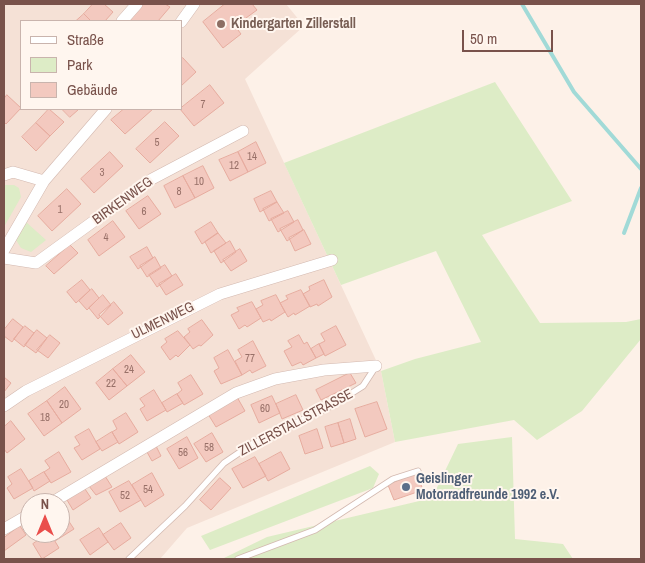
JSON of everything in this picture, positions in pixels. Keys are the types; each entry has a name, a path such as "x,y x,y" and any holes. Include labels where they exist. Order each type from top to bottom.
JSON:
{"street":[{"path":"123,20 137,4"},
{"path":"182,21 194,4"},
{"path":"4,250 44,181 105,110"},
{"name":"BIRKENWEG","path":"4,258 36,263 152,179 242,131"},
{"path":"4,175 13,172 44,181"},
{"name":"ULMENWEG","path":"4,406 26,391 220,294 332,260"},
{"name":"ZILLERSTALLSTRASSE","path":"68,493 236,393 275,379 294,375 324,370 376,366"},
{"path":"4,529 20,520"}],"lane":[{"name":"ZILLERSTALLSTRASSE","path":"129,559 185,506 224,464 252,444 333,405 363,386 376,366"},
{"path":"238,559 315,530 386,483 418,471"}],"shaded area":[{"path":"4,4 286,4 304,26 245,79 381,371 395,442 187,528 160,559 4,559"}],"green space":[{"path":"495,82 572,201 482,235 540,323 626,322 641,319 641,339 582,411 537,440 514,420 395,442 381,371 415,359 481,342 436,251 341,285 284,163"},
{"path":"5,185 14,185 19,188 21,197 4,227"},
{"path":"26,222 46,240 31,252 21,248 16,240"},
{"path":"512,437 515,539 563,544 573,559 222,559 267,537 432,498 458,444"},
{"path":"370,466 379,474 373,488 210,550 201,536"}],"building":[{"path":"93,4 104,4 113,12 106,20 90,20 84,14"},
{"path":"144,4 165,4 170,7 159,20 131,20"},
{"name":"Kindergarten Zillerstall","path":"225,4 252,4 257,10 235,26 241,34 223,48 203,22"},
{"path":"84,14 90,20 77,20"},
{"path":"182,58 196,72 182,85"},
{"path":"210,85 224,103 194,126 181,110"},
{"path":"7,95 20,107 6,124 4,122 4,99"},
{"path":"48,110 64,122 50,136 36,123"},
{"path":"63,110 78,110 70,117"},
{"path":"123,110 152,110 125,134 111,120"},
{"path":"165,122 179,136 150,163 136,149"},
{"path":"36,123 50,136 36,151 22,137"},
{"path":"256,142 266,163 248,172 238,152"},
{"path":"110,152 123,166 94,193 81,179"},
{"path":"238,152 248,172 230,181 219,160"},
{"path":"203,166 214,188 195,198 183,176"},
{"path":"183,176 195,198 175,208 164,186"},
{"path":"67,189 81,204 52,231 38,216"},
{"path":"271,191 277,202 260,212 254,199"},
{"path":"148,196 161,214 139,229 126,211"},
{"path":"277,202 284,213 269,221 263,209"},
{"path":"288,211 294,222 278,232 271,219"},
{"path":"298,220 303,230 287,241 280,229"},
{"path":"113,221 125,237 99,256 88,240"},
{"path":"211,222 218,233 202,244 195,232"},
{"path":"304,230 311,244 295,251 289,238"},
{"path":"218,233 226,243 211,253 205,242"},
{"path":"230,241 236,252 221,263 214,251"},
{"path":"70,245 78,253 54,274 46,266"},
{"path":"147,247 153,258 138,269 130,257"},
{"path":"240,249 247,261 231,271 223,260"},
{"path":"155,257 161,268 147,277 140,266"},
{"path":"165,265 172,276 157,287 149,275"},
{"path":"176,274 183,285 166,295 159,284"},
{"path":"82,280 90,290 76,303 67,292"},
{"path":"324,280 332,297 318,306 317,304 310,307 303,294 310,290 309,287"},
{"path":"92,289 99,298 87,310 79,301"},
{"path":"301,290 310,306 288,317 280,303 288,299 286,296"},
{"path":"103,295 111,305 98,319 89,308"},
{"path":"276,295 285,312 271,321 270,319 263,322 256,309 263,305 261,301"},
{"path":"114,302 123,313 108,325 99,315"},
{"path":"252,302 261,318 247,327 245,325 239,329 231,315 239,311 237,308"},
{"path":"13,319 23,327 12,342 4,336 4,330"},
{"path":"202,320 213,335 201,346 199,345 193,349 184,337 190,332 188,329"},
{"path":"25,326 34,333 24,347 14,339"},
{"path":"336,326 346,345 325,356 319,344 325,341 321,334"},
{"path":"37,330 47,338 36,353 25,345"},
{"path":"178,331 190,345 178,357 176,355 170,360 161,347 167,342 165,339"},
{"path":"50,335 60,343 48,358 37,350"},
{"path":"299,335 304,344 307,342 316,358 303,365 301,362 292,366 284,351 292,347 288,341"},
{"path":"253,341 266,366 252,373 250,370 242,375 235,361 242,357 238,350"},
{"path":"319,344 324,354 316,358 311,349"},
{"path":"228,350 242,375 221,384 214,371 219,368 214,358"},
{"path":"131,355 145,372 127,386 113,369"},
{"path":"113,369 127,386 109,400 96,383"},
{"path":"350,373 356,383 321,400 316,390"},
{"path":"191,375 203,394 184,405 177,394 182,390 178,383"},
{"path":"4,377 11,383 4,392"},
{"path":"65,387 81,409 62,423 47,401"},
{"path":"154,390 166,410 147,421 140,409 145,406 140,399"},
{"path":"177,394 183,403 167,412 162,403"},
{"path":"296,395 303,410 282,419 276,404"},
{"path":"272,396 280,413 259,423 251,405"},
{"path":"237,397 245,411 216,427 208,414"},
{"path":"47,401 62,423 44,436 28,414"},
{"path":"377,402 387,429 365,437 355,409"},
{"path":"126,413 138,432 119,444 112,432 117,429 113,421"},
{"path":"350,419 356,439 344,443 338,423"},
{"path":"11,421 25,439 7,453 4,449 4,427"},
{"path":"338,423 344,443 331,447 325,427"},
{"path":"89,429 100,449 82,460 74,448 80,445 75,437"},
{"path":"317,429 323,448 305,454 299,436"},
{"path":"112,432 118,442 102,451 96,442"},
{"path":"212,433 223,452 206,462 194,444"},
{"path":"187,437 198,458 179,469 167,449"},
{"path":"156,446 161,456 152,461 147,452"},
{"path":"59,452 71,472 51,483 44,472 50,468 45,461"},
{"path":"281,452 290,469 268,481 259,464"},
{"path":"255,457 266,476 243,488 232,469"},
{"path":"21,469 33,488 24,493 20,493 20,496 14,499 7,488 12,484 8,477"},
{"path":"44,472 50,481 34,491 29,481"},
{"path":"152,473 164,495 145,507 132,485"},
{"name":"Geislinger Motorradfreunde 1992 e.V.","path":"417,474 423,490 394,500 388,485"},
{"path":"105,476 112,487 96,495 89,486"},
{"path":"220,478 231,488 211,510 200,500"},
{"path":"129,481 141,500 120,512 109,492"},
{"path":"85,489 91,498 73,510 70,505 70,498"},
{"path":"70,523 74,529 70,532"},
{"path":"121,523 131,538 114,550 103,535"},
{"path":"20,526 20,539 4,551 4,538"},
{"path":"99,528 108,542 90,555 80,540"},
{"path":"56,543 59,548 42,559 33,544"}],"waterway":[{"path":"522,4 574,92 641,169"},
{"path":"624,233 641,188"}],"place":[{"name":"Kindergarten Zillerstall","path":"221,24"},
{"name":"Geislinger Motorradfreunde 1992 e.V.","path":"406,487"}]}
